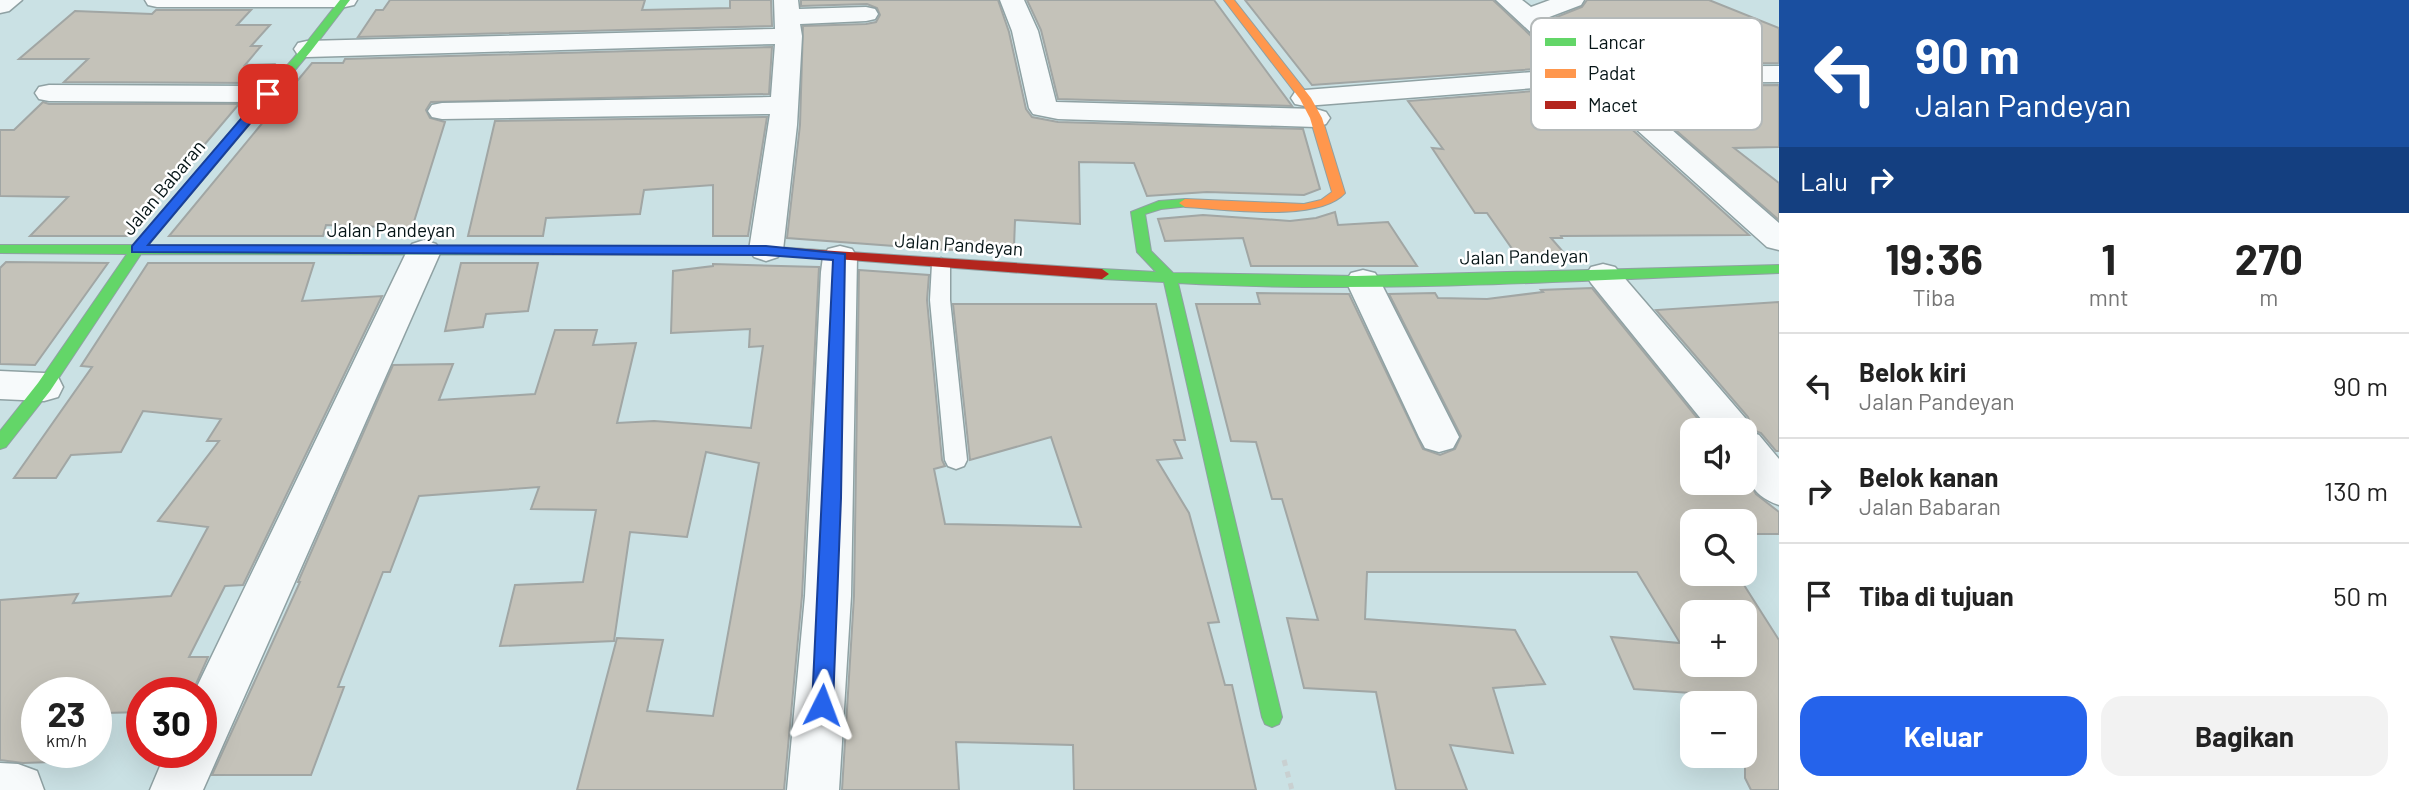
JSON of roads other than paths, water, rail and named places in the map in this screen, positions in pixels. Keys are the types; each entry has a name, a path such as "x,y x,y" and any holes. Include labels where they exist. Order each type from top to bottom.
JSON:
{"street":[{"path":"0,6 10,0"},
{"path":"157,0 345,0"},
{"name":"Jalan Babaran","path":"0,443 44,387 136,249 307,49 345,0"},
{"path":"1012,0 1025,31 1043,108 1058,111 1311,108 1531,82"},
{"path":"1229,0 1311,108 1339,188 1335,200 1292,209 1183,202 1151,204 1138,212 1144,252 1170,279 1272,717"},
{"path":"1517,8 1572,0"},
{"path":"1517,8 1531,20"},
{"path":"307,49 866,14"},
{"path":"766,250 783,105 788,18"},
{"path":"48,93 268,94"},
{"path":"442,111 783,105"},
{"path":"1656,130 1779,240"},
{"name":"Jalan Pandeyan","path":"0,249 766,250 1170,279 1363,281 1779,269"},
{"path":"217,699 424,251"},
{"path":"813,790 822,705 840,257"},
{"path":"1604,275 1722,418"},
{"path":"1363,281 1440,437"},
{"path":"0,385 44,387"},
{"path":"1757,461 1779,488"},
{"path":"176,790 186,768"},
{"path":"0,789 18,790"}],"lane":[{"path":"941,264 940,300 956,460"}]}
